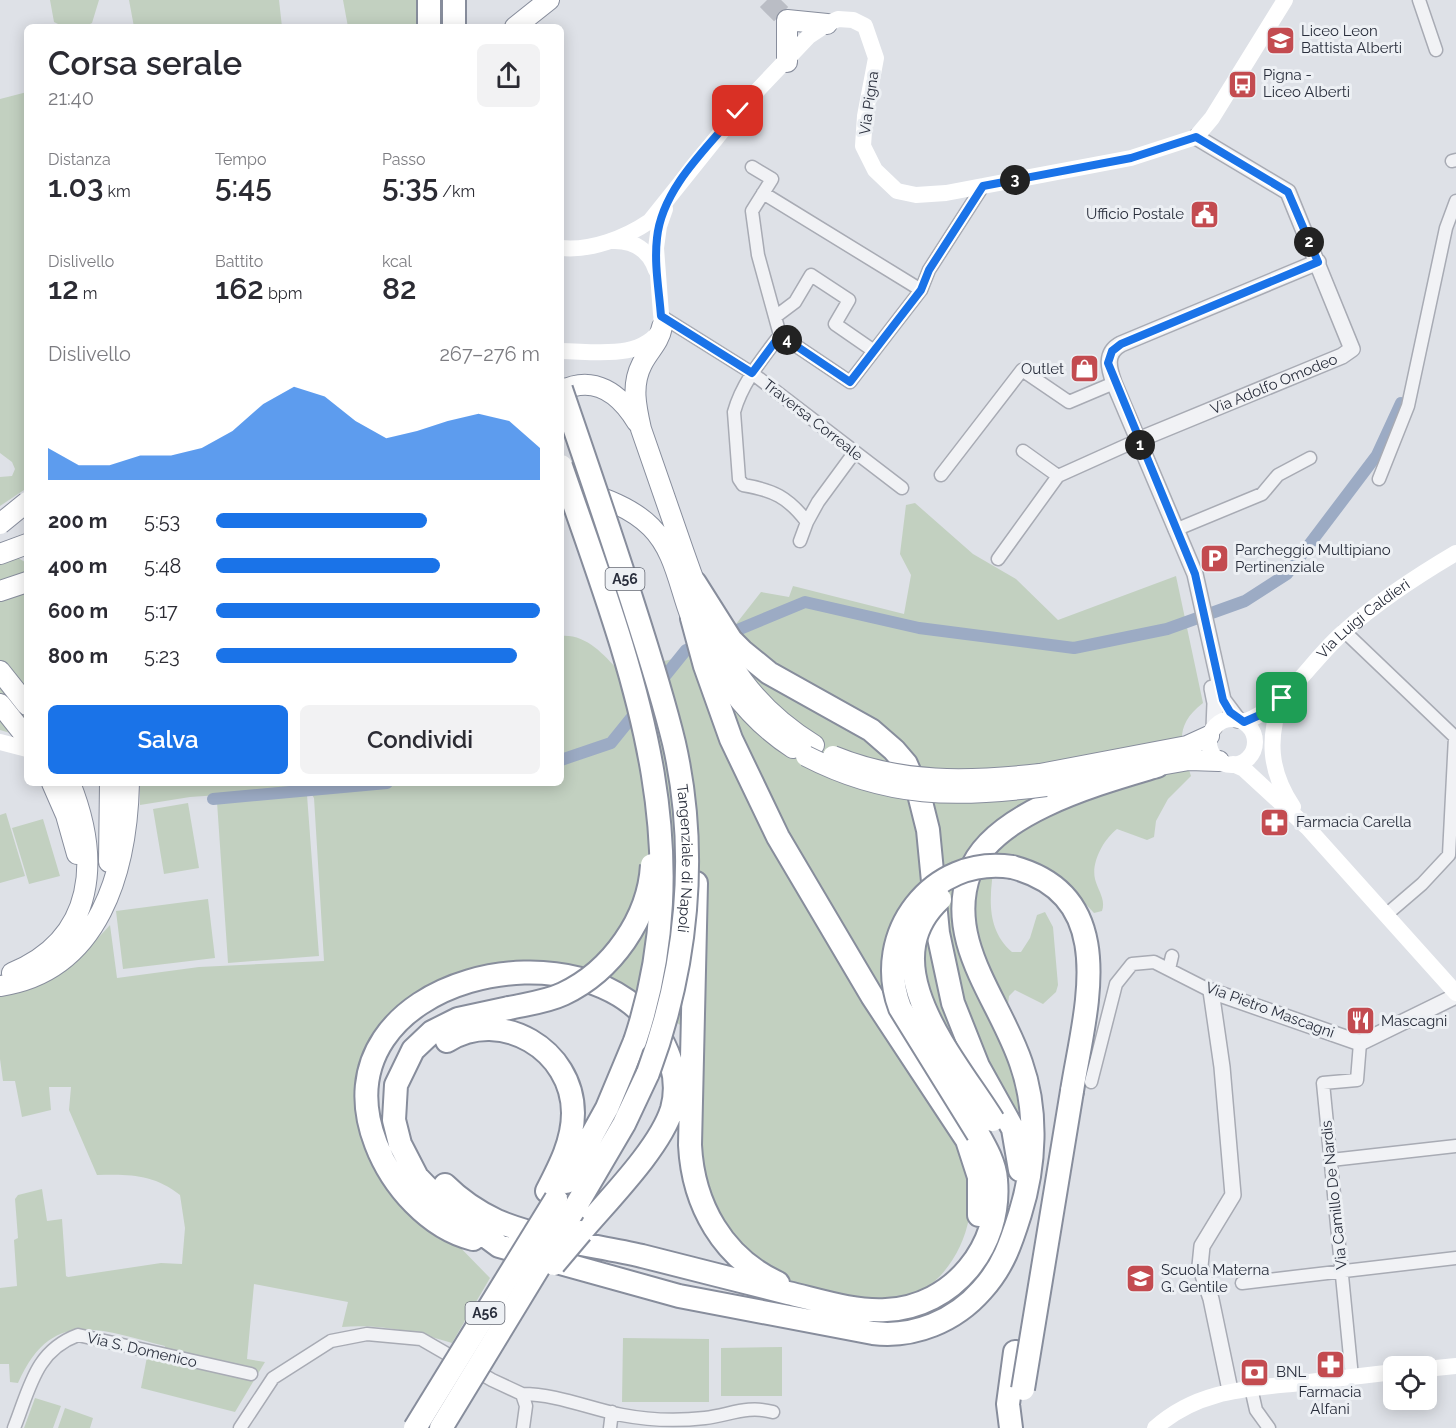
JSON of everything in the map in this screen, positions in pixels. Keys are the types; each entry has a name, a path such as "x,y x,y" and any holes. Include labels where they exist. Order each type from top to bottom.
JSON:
{"highway":[{"path":"429,0 429,24"},
{"path":"454,0 454,24"},
{"path":"519,24 548,1"},
{"path":"787,62 787,20 826,24"},
{"path":"662,321 658,341 642,364 636,385 636,405 641,429 695,583 723,652 757,699 782,722 833,756 875,770 924,779 1001,778 1050,772 1187,746 1211,732"},
{"path":"564,389 577,385 594,385 618,397 641,429"},
{"name":"Tangenziale di Napoli","path":"559,1200 624,1124 648,1073 669,1013 682,945 687,866 679,771 645,640 564,399"},
{"name":"Tangenziale di Napoli","path":"441,1428 504,1322 559,1200 607,1108 635,1041 652,981 660,932 662,838 651,752 622,648 564,474"},
{"path":"564,480 582,492"},
{"path":"564,485 625,508 651,527 671,558 692,618 705,666 732,739 772,826 872,996 986,1126"},
{"path":"0,524 24,504"},
{"path":"0,519 24,515"},
{"path":"0,554 24,545"},
{"path":"0,591 24,583"},
{"path":"559,1200 562,1162 572,1125 569,1088 561,1068 536,1043 513,1032 476,1031 463,1034 440,1045 424,1062 413,1083 410,1120 416,1144 430,1168 464,1202 496,1220 545,1236 639,1256 818,1300 886,1311 932,1298 969,1270 983,1247 992,1225 996,1178 988,1154 978,1066 953,1003 938,933 928,830 919,794 906,764 871,730 770,673 742,651 731,640 695,583"},
{"path":"692,618 721,675 755,717 806,756 855,779 910,791 986,793 1046,786 1189,760 1226,763"},
{"path":"0,671 24,701"},
{"path":"0,704 24,734"},
{"path":"499,1246 445,1206 417,1177 400,1144 394,1120 394,1097 406,1062 432,1032 458,1019 552,998 572,989 610,959 632,929 651,880 651,752"},
{"path":"504,1322 581,1232 662,1130 674,1096 673,1066 652,1024 634,1005 587,981 525,973 492,976 464,982 436,993 416,1005 393,1026 372,1066 367,1107 370,1130 380,1155 408,1197 430,1217 462,1236 499,1246 679,1296 887,1335 932,1326 967,1305 995,1275 1006,1257 1030,1184 1032,1137 1025,1075 1009,1033 970,952 964,929 964,892 976,859 1004,828 1031,812 1157,766"},
{"path":"679,771 692,834 696,889 690,1161 697,1189 708,1218 738,1258 773,1280 818,1300"},
{"path":"52,948 72,911 78,868 72,832 53,786"},
{"path":"0,977 22,969 52,948 79,909 88,870 88,842 71,786"},
{"path":"83,941 96,915 107,883 110,786"},
{"path":"0,986 44,972 65,958 83,941 100,915 113,888 123,841 129,786"},
{"path":"1015,1228 1011,1163 900,1008 894,985 893,959 901,926 918,899 934,886 971,868 992,865 1010,874 1037,875 1062,894 1074,909 1085,934 1089,975 1074,1087 1026,1366 1022,1403 1024,1428"},
{"path":"1011,1428 1008,1404 1014,1362 1074,1087"},
{"name":"A56","path":"415,1428 491,1303 559,1200"}],"main road":[{"path":"1196,137 1212,118 1285,0"},
{"name":"Via Pigna","path":"826,24 838,20 853,20 865,26 871,40 876,58 865,116 863,146 875,170 897,190 916,195 945,193 1131,158 1196,137"},
{"path":"564,248 589,247 650,221 738,111 787,62 809,36 826,24"},
{"path":"564,351 630,350 651,342 662,321 657,271 659,226 671,197"},
{"path":"607,241 635,244 648,254 657,271"},
{"name":"Via Luigi Caldieri","path":"1241,721 1262,714 1282,698 1344,631 1395,590 1456,553"},
{"name":"Via Luigi Caldieri","path":"1282,698 1272,729 1272,766 1285,795 1307,827"},
{"path":"1224,720 1241,721 1253,733 1254,747 1246,759 1226,763 1210,750 1211,732 1224,720"},
{"path":"0,742 24,748"},
{"name":"Via Luigi Caldieri","path":"1226,763 1250,775 1307,827 1456,994"},
{"path":"1437,1368 1456,1366"},
{"path":"1155,1428 1170,1415 1190,1403 1230,1390 1383,1373"},
{"path":"1170,1428 1230,1390"}],"street":[{"path":"1419,0 1436,50"},
{"name":"Via Adolfo Omodeo","path":"1138,440 1351,352 1352,346 1288,192 1196,137"},
{"path":"752,167 772,179 752,211 758,255 780,335 850,382 921,290 929,270 983,186"},
{"path":"763,193 921,290"},
{"path":"1379,479 1408,406 1446,228 1456,201"},
{"path":"1241,721 1223,700 1195,574 1114,383 1108,363 1116,346 1216,302 1318,262"},
{"path":"775,316 795,302 811,275 849,300 835,324 874,351"},
{"name":"Traversa Correale","path":"662,321 752,373 902,488"},
{"path":"780,335 752,373 734,412 739,479 743,484 771,490 798,510 807,522"},
{"path":"941,475 1022,370 1069,402 1114,383"},
{"path":"998,559 1058,476 1138,440"},
{"path":"1023,451 1058,476"},
{"path":"800,541 818,502 854,453"},
{"path":"1175,530 1262,494 1278,474 1310,459"},
{"path":"1187,559 1187,575 1215,703 1211,732"},
{"path":"1344,631 1455,737 1449,855 1422,884 1387,914"},
{"path":"1169,969 1172,956"},
{"name":"Via Pietro Mascagni","path":"1074,1087 1120,975 1132,964 1141,961 1154,962 1211,991 1360,1043"},
{"path":"1211,991 1222,1067 1233,1195 1202,1246 1200,1266 1211,1299 1230,1390"},
{"path":"1360,1043 1456,994"},
{"name":"Via Camillo De Nardis","path":"1352,1377 1323,1083 1357,1080 1360,1043"},
{"path":"1331,1160 1456,1146"},
{"path":"1242,1283 1456,1258"},
{"path":"240,1428 273,1378 331,1341 367,1334 421,1339 522,1394 551,1396 612,1412 699,1423 756,1408 773,1412"},
{"name":"Via S. Domenico","path":"14,1428 37,1369 59,1342 78,1335 252,1374"},
{"path":"1251,1388 1256,1410 1269,1428"},
{"path":"522,1394 526,1406 523,1428"},
{"path":"610,1428 612,1412"}],"green space":[{"path":"50,0 99,0 92,23 58,24 54,22"},
{"path":"129,0 279,0 282,24 133,24"},
{"path":"343,0 419,0 419,24 347,24"},
{"path":"24,93 24,490 0,506 0,477 12,476 15,469 12,462 0,453 0,99"},
{"path":"915,503 973,554 1016,579 1058,620 1176,576 1203,703 1193,712 1183,728 1182,746 1191,776 1168,799 1156,821 1154,837 1147,840 1117,829 1100,851 1094,872 1102,899 1102,911 1094,913 1062,882 1038,869 1025,864 995,859 991,909 997,932 1012,952 1021,952 1030,938 1037,915 1045,912 1053,927 1058,985 1056,992 1043,1004 1015,990 1009,996 1008,1004 996,1023 1016,1078 1018,1114 951,1132 962,1152 969,1173 971,1195 969,1218 953,1259 934,1282 909,1297 895,1301 874,1303 852,1301 829,1297 783,1279 744,1254 726,1235 712,1206 699,1169 704,1055 685,1028 628,992 547,969 401,1010 360,1110 450,1237 490,1278 452,1343 398,1330 342,1327 348,1302 254,1284 247,1359 265,1362 235,1412 141,1388 147,1357 160,1360 165,1346 99,1330 62,1333 46,1342 31,1359 18,1383 10,1382 9,1364 0,1364 0,1288 17,1286 14,1240 18,1238 15,1199 18,1195 42,1189 47,1221 62,1219 66,1276 68,1277 161,1263 182,1264 185,1228 180,1195 170,1188 141,1177 97,1175 69,1110 71,1087 49,1087 51,1110 22,1117 15,1081 3,1081 0,1059 0,995 33,987 48,980 74,961 110,925 117,978 199,967 324,961 314,798 308,789 190,797 140,805 140,786 564,786 564,636 578,638 593,646 619,671 691,655 736,624 761,592 789,597 793,586 904,614 911,575 900,554 906,505"},
{"path":"18,558 24,561 24,572 18,577 0,581 0,562"},
{"path":"24,592 24,737 0,730 0,601"},
{"path":"307,795 319,956 228,963 217,802"},
{"path":"188,803 199,868 164,874 153,809"},
{"path":"6,813 25,876 0,883 0,815"},
{"path":"43,819 60,876 29,884 12,828"},
{"path":"208,899 215,958 123,969 116,911"},
{"path":"623,1338 709,1339 709,1402 622,1402"},
{"path":"782,1347 782,1396 721,1396 721,1348"},
{"path":"35,1398 61,1406 53,1428 24,1428"},
{"path":"65,1408 93,1418 90,1428 58,1428"}],"waterway":[{"path":"723,636 805,602 919,628 1074,648 1167,629 1245,601 1287,574 1377,455 1401,403"},
{"path":"564,759 611,743 686,650 704,643"},
{"path":"213,799 354,786"}],"tunnel":[{"path":"767,0 787,20"}],"place":[{"name":"Liceo Leon Battista Alberti","path":"1280,40"},
{"name":"Pigna - Liceo Alberti","path":"1242,84"},
{"name":"Ufficio Postale","path":"1205,214"},
{"name":"Outlet","path":"1085,369"},
{"name":"Parcheggio Multipiano Pertinenziale","path":"1214,559"},
{"name":"Farmacia Carella","path":"1275,822"},
{"name":"Mascagni","path":"1360,1021"},
{"name":"Scuola Materna G. Gentile","path":"1140,1279"},
{"name":"Farmacia Alfani","path":"1330,1365"},
{"name":"BNL","path":"1255,1372"}],"route":[{"path":"738,111 687,172 671,197 657,236 657,271 661,316 678,324 752,373 780,335 850,382 921,290 929,270 983,186 1131,158 1196,137 1288,192 1318,262 1216,302 1116,346 1108,363 1114,383 1195,574 1223,700 1230,712 1238,720 1244,722 1262,714 1282,698"}]}
